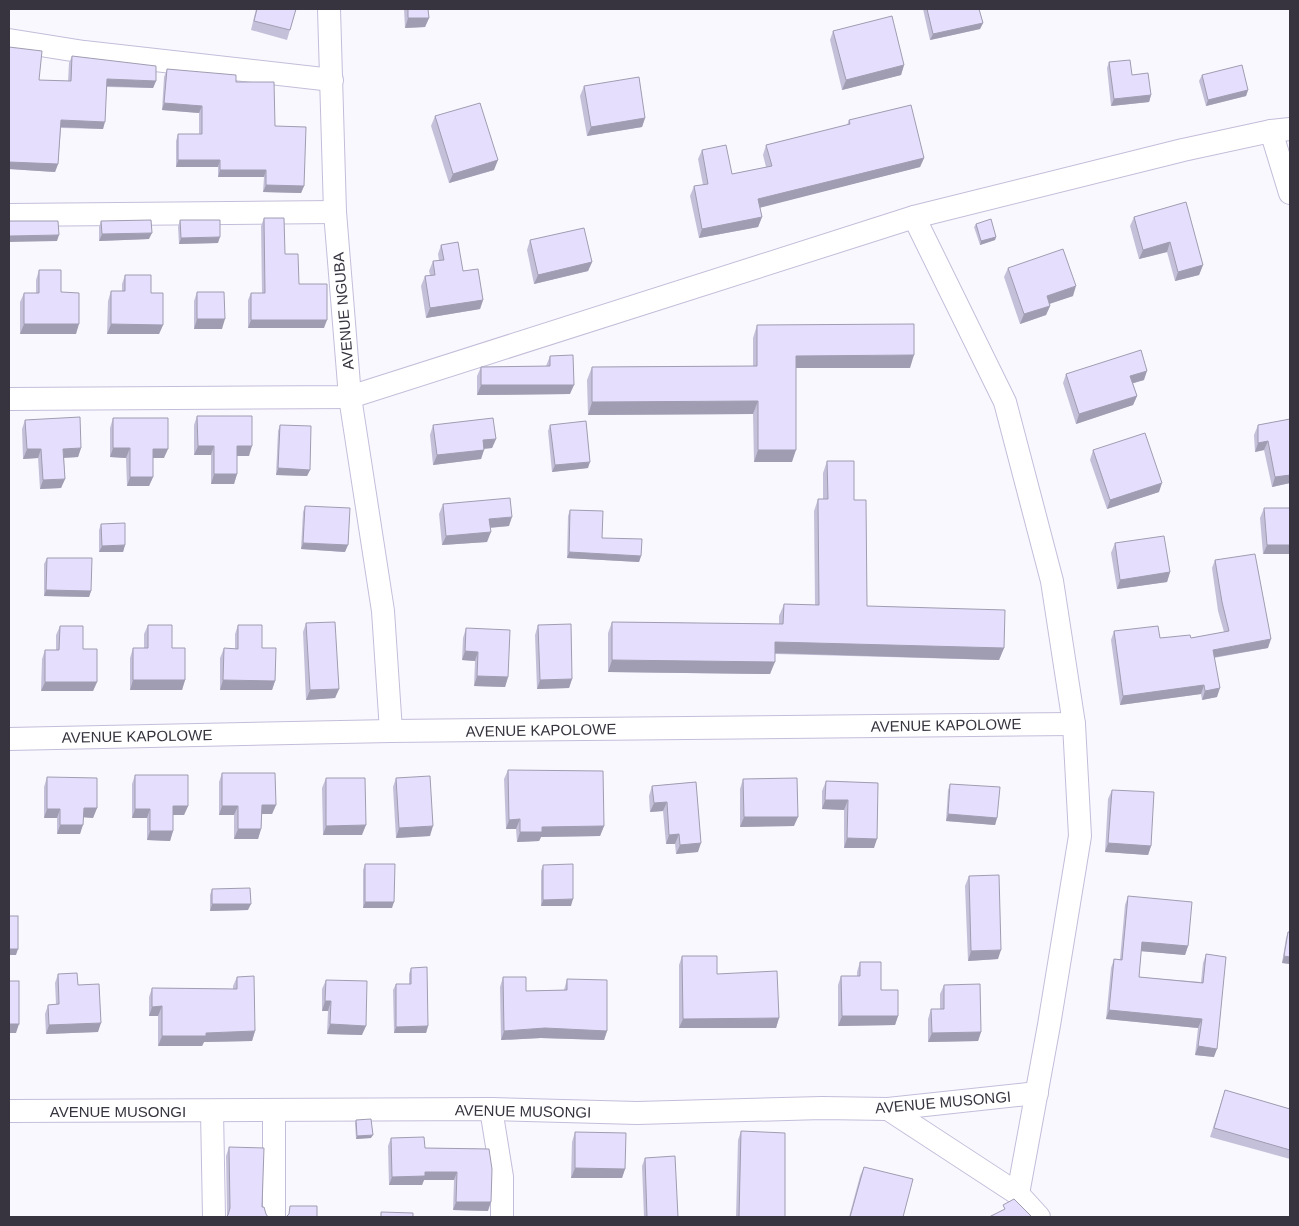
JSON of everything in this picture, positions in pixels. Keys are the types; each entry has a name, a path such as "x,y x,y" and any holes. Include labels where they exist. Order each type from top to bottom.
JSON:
{"street":[{"name":"AVENUE NGUBA","path":"330,9 335,212 350,397 383,611 391,731"},
{"path":"9,40 84,52 332,80"},
{"path":"9,398 350,397 914,216 1183,150 1281,130 1290,193"},
{"path":"9,215 335,212"},
{"path":"914,216 1005,402 1052,581 1074,724 1080,836 1018,1194"},
{"name":"AVENUE KAPOLOWE","path":"9,739 391,731 1074,724"},
{"name":"AVENUE MUSONGI","path":"9,1111 491,1109 637,1113 822,1108 888,1109 1037,1093"},
{"path":"491,1109 502,1177 502,1217"},
{"path":"888,1109 1018,1194 1038,1217"},
{"path":"274,1110 274,1217"},
{"path":"212,1111 214,1217"}],"building":[{"path":"257,9 296,9 290,30 254,21"},
{"path":"408,9 428,9 429,18 408,18"},
{"path":"927,9 979,9 983,23 933,34"},
{"path":"892,16 904,65 846,80 833,31"},
{"path":"9,47 42,51 39,80 71,81 72,56 156,66 156,81 107,79 105,122 61,120 58,164 9,162"},
{"path":"1130,60 1132,75 1148,73 1151,95 1114,99 1109,62"},
{"path":"1242,65 1248,90 1208,100 1202,75"},
{"path":"167,69 236,75 236,82 274,82 275,126 306,127 304,186 266,185 266,170 220,170 220,160 178,160 178,134 202,134 202,106 164,103"},
{"path":"639,77 645,118 591,127 584,86"},
{"path":"480,103 498,160 453,174 435,116"},
{"path":"911,105 924,158 758,199 762,217 702,229 694,186 708,184 702,150 726,145 732,174 772,166 766,145 850,124 849,120"},
{"path":"1186,202 1203,265 1178,272 1170,242 1143,250 1134,217"},
{"path":"264,218 284,218 285,254 298,254 299,284 327,284 327,320 251,320 251,293 265,293"},
{"path":"991,219 996,237 981,241 976,224"},
{"path":"151,220 152,233 102,234 101,221"},
{"path":"180,220 220,220 220,237 181,238"},
{"path":"9,221 58,221 59,235 9,236"},
{"path":"584,228 592,262 538,275 530,240"},
{"path":"458,242 463,271 478,269 483,300 430,308 425,276 435,275 433,261 444,260 441,245"},
{"path":"1063,249 1076,286 1047,296 1050,306 1024,314 1008,268"},
{"path":"39,270 61,270 61,292 79,293 79,324 24,324 24,293 39,293"},
{"path":"125,275 151,275 151,293 163,293 163,325 111,324 111,291 125,291"},
{"path":"197,292 224,292 225,319 197,319"},
{"path":"914,324 914,355 796,356 796,450 758,450 758,401 592,402 592,367 757,366 757,325"},
{"path":"1141,350 1147,371 1130,376 1137,396 1079,414 1066,374"},
{"path":"573,355 574,385 481,385 481,367 550,366 550,356"},
{"path":"197,416 252,416 252,446 237,446 237,474 214,474 214,446 198,446"},
{"path":"80,417 81,448 63,449 65,479 43,480 41,449 27,449 25,420"},
{"path":"113,418 168,418 168,449 153,449 153,477 130,477 130,448 113,448"},
{"path":"493,418 496,439 483,440 484,450 437,455 433,425"},
{"path":"1290,419 1290,475 1275,477 1268,441 1258,443 1258,425"},
{"path":"586,421 590,462 555,465 550,425"},
{"path":"280,425 311,426 310,470 278,468"},
{"path":"1145,433 1162,483 1110,500 1093,450"},
{"path":"827,461 854,461 854,500 866,500 867,606 1005,610 1004,648 775,642 775,662 612,660 612,622 783,624 784,604 819,605 818,499 828,499"},
{"path":"510,498 512,517 489,519 491,532 446,536 443,504"},
{"path":"305,506 350,508 348,545 303,543"},
{"path":"1264,508 1290,508 1290,545 1267,545"},
{"path":"570,510 603,511 602,538 642,539 641,556 569,552"},
{"path":"125,523 125,545 102,546 101,524"},
{"path":"1164,536 1170,572 1120,580 1115,543"},
{"path":"1255,554 1271,639 1213,650 1220,688 1205,691 1204,685 1123,696 1114,631 1158,626 1160,638 1190,635 1191,638 1229,631 1215,560"},
{"path":"47,558 92,558 91,591 46,590"},
{"path":"335,622 339,689 310,690 306,623"},
{"path":"571,624 572,679 540,680 538,625"},
{"path":"148,625 172,625 172,648 185,648 185,680 133,680 133,648 148,648"},
{"path":"238,625 262,625 262,648 276,648 275,681 223,680 224,648 238,649"},
{"path":"60,626 83,626 83,649 97,649 97,682 45,682 45,650 59,650"},
{"path":"466,628 510,630 508,677 477,676 478,652 465,651"},
{"path":"508,770 603,771 604,826 542,827 542,832 520,832 520,819 509,820"},
{"path":"222,773 275,773 276,805 262,805 261,829 238,829 238,806 222,806"},
{"path":"135,775 188,775 188,806 173,806 173,831 150,831 150,809 135,809"},
{"path":"430,776 433,826 399,828 396,778"},
{"path":"47,777 97,778 97,808 84,808 83,825 60,825 60,809 47,809"},
{"path":"326,778 365,778 366,825 326,826"},
{"path":"797,778 798,817 744,817 743,779"},
{"path":"826,781 878,783 877,839 847,838 848,800 825,800"},
{"path":"696,782 701,843 680,845 679,834 669,835 667,802 654,803 652,786"},
{"path":"950,784 1000,787 997,818 948,814"},
{"path":"1112,790 1154,792 1151,846 1108,843"},
{"path":"365,864 395,864 394,902 365,902"},
{"path":"573,864 573,899 543,900 543,865"},
{"path":"999,875 1001,950 971,951 969,876"},
{"path":"250,888 251,904 212,904 212,889"},
{"path":"1128,896 1192,902 1188,946 1142,942 1139,977 1203,983 1206,954 1226,957 1217,1049 1198,1046 1202,1019 1109,1010 1114,959 1122,960"},
{"path":"9,916 18,916 18,949 9,949"},
{"path":"1288,932 1290,932 1290,957 1284,956"},
{"path":"682,956 717,956 717,974 777,971 779,1018 683,1019"},
{"path":"860,962 881,962 881,990 898,990 898,1016 842,1016 841,976 860,976"},
{"path":"427,967 428,1026 396,1027 396,984 411,984 411,968"},
{"path":"77,973 78,985 99,984 101,1023 49,1025 48,1005 59,1004 58,974"},
{"path":"254,976 255,1031 206,1033 206,1036 162,1036 162,1006 152,1007 152,988 237,989 237,977"},
{"path":"503,977 526,977 526,991 567,990 567,979 607,980 607,1031 545,1028 504,1031"},
{"path":"326,980 367,981 366,1026 330,1024 331,1001 325,1001"},
{"path":"9,981 19,981 19,1024 9,1024"},
{"path":"980,984 981,1032 932,1033 931,1009 944,1009 944,985"},
{"path":"1225,1090 1290,1109 1290,1150 1214,1128"},
{"path":"371,1119 373,1135 357,1136 356,1120"},
{"path":"741,1131 785,1133 785,1217 739,1217"},
{"path":"575,1132 626,1133 625,1169 575,1168"},
{"path":"424,1137 425,1148 489,1149 492,1169 491,1202 456,1202 457,1172 425,1172 425,1176 392,1177 391,1138"},
{"path":"229,1147 264,1148 262,1207 264,1207 268,1217 226,1217 230,1208"},
{"path":"675,1156 678,1217 647,1217 645,1158"},
{"path":"864,1167 913,1179 903,1217 850,1217"},
{"path":"1014,1199 1032,1217 989,1217 1005,1209 1003,1205"},
{"path":"290,1206 317,1206 317,1217 286,1217 289,1214"},
{"path":"381,1212 413,1213 413,1217 381,1217"}]}
